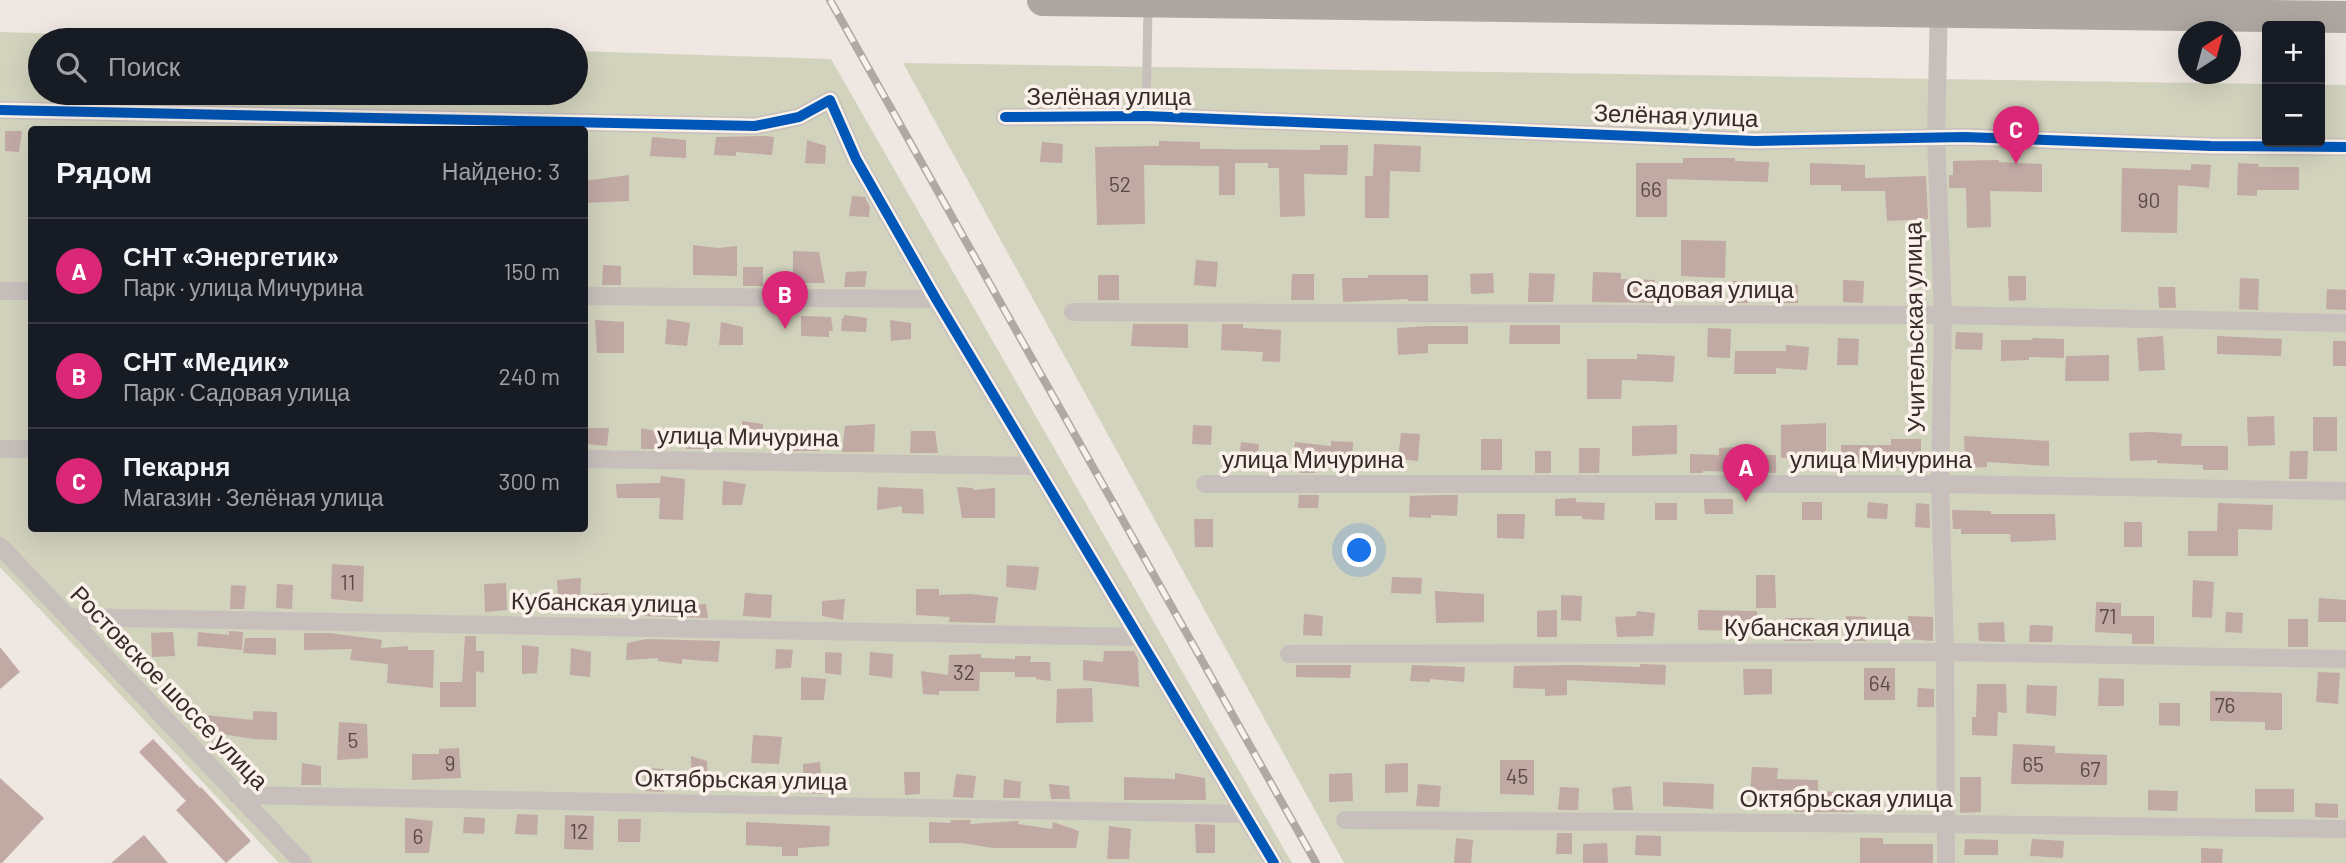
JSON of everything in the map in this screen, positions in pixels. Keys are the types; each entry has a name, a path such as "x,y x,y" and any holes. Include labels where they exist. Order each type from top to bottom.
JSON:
{"highway":[{"path":"1043,0 1939,5 2346,17"}],"street":[{"name":"Учительская улица","path":"1939,5 1936,138 1942,315 1940,484 1945,652 1946,863"},
{"path":"0,110 755,126 799,117 830,100 856,159 936,299 1274,863"},
{"name":"Зелёная улица","path":"1005,117 1146,116 1755,141 1936,138 2346,147"},
{"path":"0,291 28,291"},
{"path":"588,296 936,299"},
{"name":"Садовая улица","path":"1073,312 1942,315 2346,323"},
{"path":"0,449 28,449"},
{"name":"улица Мичурина","path":"588,458 1036,466"},
{"name":"улица Мичурина","path":"1205,484 1940,484 2346,491"},
{"name":"Ростовское шоссе улица","path":"0,546 303,863"},
{"name":"Кубанская улица","path":"68,617 1139,637"},
{"name":"Кубанская улица","path":"1289,654 1945,652 2346,659"},
{"name":"Октябрьская улица","path":"237,795 1243,814"},
{"name":"Октябрьская улица","path":"1345,820 2346,830"}],"lane":[{"path":"1146,116 1148,2"}],"green space":[{"path":"0,32 28,33 28,105 588,105 588,51 831,59 1292,863 279,863 0,567"},
{"path":"903,63 2262,84 2262,147 2325,147 2325,85 2346,85 2346,863 1344,863"}],"building":[{"path":"5,131 22,131 19,152 5,151"},
{"path":"652,137 686,140 686,158 650,156"},
{"path":"716,137 774,137 772,155 736,152 736,156 714,155"},
{"path":"807,140 826,146 825,164 805,163"},
{"path":"1159,141 1200,142 1200,149 1320,150 1320,145 1348,145 1347,175 1304,174 1305,216 1280,217 1279,168 1268,168 1268,163 1235,163 1235,195 1219,195 1219,166 1144,165 1145,224 1097,225 1095,147 1159,146"},
{"path":"1042,142 1063,144 1062,163 1040,162"},
{"path":"1374,144 1421,146 1420,172 1390,171 1389,218 1365,218 1365,176 1373,176"},
{"path":"1683,158 1735,158 1735,161 1769,162 1768,182 1667,179 1667,217 1636,217 1636,163 1683,163"},
{"path":"1999,160 2042,164 2042,192 1990,191 1991,227 1967,228 1966,188 1949,188 1953,161"},
{"path":"1810,163 1865,165 1865,178 1926,176 1928,219 1887,221 1885,191 1841,191 1841,185 1810,185"},
{"path":"2238,163 2259,164 2258,167 2299,167 2299,190 2257,190 2257,196 2237,195"},
{"path":"2191,164 2211,165 2209,188 2178,185 2177,233 2121,232 2122,168 2191,170"},
{"path":"629,175 629,201 588,203 588,180"},
{"path":"852,196 865,197 870,207 869,217 849,216"},
{"path":"1681,240 1726,241 1725,278 1681,276"},
{"path":"693,245 718,248 737,246 737,276 693,275"},
{"path":"793,251 819,252 825,283 793,283"},
{"path":"1196,260 1218,262 1216,287 1194,285"},
{"path":"603,265 621,266 621,285 602,285"},
{"path":"743,267 763,267 763,286 743,286"},
{"path":"867,271 865,287 844,287 846,272"},
{"path":"1593,272 1621,273 1621,279 1655,280 1655,303 1592,302"},
{"path":"1493,273 1494,293 1471,294 1470,274"},
{"path":"1529,273 1555,274 1553,302 1528,302"},
{"path":"1292,274 1314,274 1314,300 1291,300"},
{"path":"1098,275 1119,275 1119,300 1098,300"},
{"path":"1368,275 1428,275 1428,301 1408,299 1343,302 1342,278 1368,278"},
{"path":"2008,276 2026,276 2026,300 2009,301"},
{"path":"2240,278 2259,279 2258,310 2239,309"},
{"path":"1843,280 1864,281 1863,303 1843,302"},
{"path":"1733,281 1748,281 1748,303 1734,303"},
{"path":"1779,284 1798,285 1798,303 1778,303"},
{"path":"2158,287 2175,287 2176,308 2159,308"},
{"path":"2327,289 2346,290 2346,310 2326,309"},
{"path":"844,315 867,318 866,332 841,331"},
{"path":"801,316 831,317 833,331 829,331 829,337 801,336"},
{"path":"667,319 690,323 687,346 665,344"},
{"path":"595,320 624,322 624,353 597,353"},
{"path":"890,320 911,323 911,339 891,341"},
{"path":"721,322 743,327 743,345 719,345"},
{"path":"1133,324 1188,324 1188,348 1131,346"},
{"path":"1222,324 1243,324 1243,328 1281,330 1280,362 1262,361 1263,352 1221,350"},
{"path":"1510,325 1560,325 1560,344 1509,344"},
{"path":"1468,326 1468,344 1428,344 1428,353 1398,355 1397,328"},
{"path":"1708,328 1731,329 1730,358 1707,357"},
{"path":"1956,332 1983,333 1982,350 1955,349"},
{"path":"2163,336 2165,370 2139,371 2137,338"},
{"path":"2217,336 2282,339 2281,356 2217,354"},
{"path":"1838,338 1859,339 1858,365 1837,365"},
{"path":"2064,339 2064,358 2029,357 2029,360 2001,361 2001,340"},
{"path":"2333,341 2346,341 2346,366 2333,366"},
{"path":"1786,345 1809,347 1807,370 1776,368 1776,374 1734,374 1735,351 1786,351"},
{"path":"1637,354 1675,356 1673,382 1622,380 1621,399 1587,399 1587,359 1637,359"},
{"path":"2109,355 2109,381 2065,381 2066,356"},
{"path":"2274,416 2275,445 2248,446 2247,417"},
{"path":"2313,417 2337,417 2337,451 2313,451"},
{"path":"742,421 763,424 763,445 744,447"},
{"path":"1826,423 1826,456 1781,458 1781,425"},
{"path":"875,424 874,452 842,452 845,426"},
{"path":"1193,425 1212,426 1211,445 1192,444"},
{"path":"1677,425 1677,454 1632,456 1632,426"},
{"path":"588,428 609,428 607,446 588,444"},
{"path":"641,428 660,432 657,449 641,449"},
{"path":"793,430 819,431 819,451 791,451"},
{"path":"911,431 935,431 938,453 910,453"},
{"path":"1401,433 1420,434 1418,461 1398,459"},
{"path":"2129,433 2182,434 2181,446 2228,446 2228,470 2203,470 2203,465 2157,463 2157,460 2130,461"},
{"path":"687,434 706,436 705,449 686,449"},
{"path":"1964,436 2049,441 2049,466 1987,462 1987,467 1965,468"},
{"path":"1481,439 1502,439 1502,470 1481,470"},
{"path":"1891,439 1921,439 1921,467 1841,469 1841,445 1891,445"},
{"path":"1331,441 1353,442 1352,465 1316,464 1315,473 1300,473 1300,467 1292,466 1295,442 1331,446"},
{"path":"1241,442 1259,444 1257,465 1239,463"},
{"path":"1738,447 1739,455 1776,455 1776,473 1690,473 1690,454 1719,455 1719,448"},
{"path":"1579,448 1600,448 1599,473 1579,473"},
{"path":"1535,451 1551,451 1551,473 1535,473"},
{"path":"2290,451 2308,451 2307,479 2289,479"},
{"path":"661,476 685,479 683,520 659,519 660,498 617,498 616,484 660,483"},
{"path":"723,481 746,484 742,505 722,505"},
{"path":"878,487 923,489 924,514 902,513 902,506 877,510"},
{"path":"957,487 973,490 995,488 995,518 962,518"},
{"path":"1299,495 1319,495 1318,508 1298,508"},
{"path":"1458,495 1457,516 1409,517 1410,496"},
{"path":"1576,498 1576,502 1605,503 1604,520 1582,519 1582,516 1555,516 1555,499"},
{"path":"1704,499 1733,499 1733,514 1705,514"},
{"path":"1802,502 1822,502 1822,520 1802,520"},
{"path":"1868,502 1888,504 1887,519 1867,518"},
{"path":"1655,503 1677,503 1677,520 1655,520"},
{"path":"1916,503 1929,504 1930,528 1915,527"},
{"path":"2218,503 2273,505 2272,530 2238,529 2238,556 2188,556 2188,531 2217,531"},
{"path":"1952,510 1991,511 1991,514 2055,514 2056,540 2011,542 2010,534 1961,534 1961,529 1953,529"},
{"path":"1497,514 1525,514 1524,539 1497,538"},
{"path":"1194,519 1213,519 1213,547 1195,547"},
{"path":"2124,522 2142,522 2142,547 2124,547"},
{"path":"332,564 364,566 363,602 331,599"},
{"path":"1007,565 1039,567 1036,590 1006,587"},
{"path":"1756,575 1775,575 1776,608 1756,608"},
{"path":"1392,577 1422,578 1421,594 1391,593"},
{"path":"581,578 580,600 558,599 557,580"},
{"path":"2193,580 2214,582 2212,618 2192,617"},
{"path":"506,583 507,610 485,612 484,584"},
{"path":"277,584 293,585 292,609 276,608"},
{"path":"231,585 246,586 244,609 230,609"},
{"path":"916,589 939,589 939,595 998,597 995,623 949,622 950,617 916,615"},
{"path":"1435,591 1484,594 1484,622 1436,623"},
{"path":"608,593 608,613 588,612 589,594"},
{"path":"745,593 772,595 771,618 743,616"},
{"path":"1561,595 1582,596 1581,621 1561,620"},
{"path":"2319,598 2346,600 2346,622 2318,622"},
{"path":"845,599 843,620 822,616 822,601"},
{"path":"2096,602 2121,603 2121,616 2154,616 2154,644 2132,644 2132,634 2095,632"},
{"path":"641,603 688,608 689,605 706,604 708,618 643,616"},
{"path":"1557,610 1557,637 1537,637 1537,611"},
{"path":"1698,610 1757,611 1757,631 1698,630"},
{"path":"1637,611 1655,613 1653,636 1617,637 1615,617 1636,616"},
{"path":"2226,612 2243,613 2242,633 2225,632"},
{"path":"1304,614 1323,616 1322,636 1303,635"},
{"path":"1846,616 1866,617 1866,641 1845,641"},
{"path":"1908,616 1933,617 1933,641 1907,639"},
{"path":"1785,618 1814,618 1814,641 1784,641"},
{"path":"2288,619 2308,619 2308,647 2288,647"},
{"path":"2004,622 2005,642 1979,641 1978,623"},
{"path":"2030,625 2053,626 2052,642 2029,642"},
{"path":"229,631 243,632 242,650 197,646 198,632 229,635"},
{"path":"173,632 175,656 152,657 151,633"},
{"path":"304,633 330,633 382,640 381,648 408,646 408,650 434,650 433,688 387,683 388,664 350,660 352,649 304,650"},
{"path":"465,636 476,636 476,651 484,651 484,673 476,671 476,707 440,707 440,682 462,682"},
{"path":"245,638 276,638 276,655 243,653"},
{"path":"647,639 720,641 718,662 682,659 682,664 658,661 658,658 626,660 627,643"},
{"path":"522,645 539,647 537,673 522,674"},
{"path":"0,647 20,672 0,689"},
{"path":"571,648 591,652 590,677 570,675"},
{"path":"776,649 793,650 791,668 775,669"},
{"path":"1104,651 1134,651 1138,659 1139,687 1083,680 1083,660 1103,662"},
{"path":"825,652 842,653 841,675 825,673"},
{"path":"870,652 893,654 892,678 869,675"},
{"path":"981,654 981,658 1015,659 1015,656 1031,656 1030,662 1050,662 1051,681 1036,677 1015,677 1015,672 980,672 979,691 939,691 939,695 923,694 921,671 948,675 949,655"},
{"path":"1640,664 1666,665 1665,685 1567,680 1567,695 1545,696 1545,689 1513,688 1514,666 1640,667"},
{"path":"1296,665 1351,665 1350,678 1296,677"},
{"path":"1412,665 1465,667 1464,682 1430,679 1430,682 1410,681"},
{"path":"1864,668 1895,668 1895,700 1864,700"},
{"path":"1743,669 1772,669 1772,694 1744,695"},
{"path":"2318,672 2340,673 2338,704 2316,702"},
{"path":"801,677 826,679 824,700 801,700"},
{"path":"2099,678 2124,679 2124,706 2098,706"},
{"path":"1977,684 2006,684 2007,713 1998,712 1997,736 1972,735 1972,717 1976,717"},
{"path":"2027,685 2057,686 2056,716 2026,713"},
{"path":"1092,688 1093,722 1056,723 1057,689"},
{"path":"1918,688 1934,689 1934,707 1917,707"},
{"path":"2210,691 2282,693 2282,730 2265,730 2265,722 2210,721"},
{"path":"2159,703 2180,703 2180,726 2159,725"},
{"path":"253,711 277,712 277,740 197,730 196,714 253,720"},
{"path":"339,722 367,724 368,758 337,760"},
{"path":"753,735 782,737 779,764 751,763"},
{"path":"153,739 251,841 226,863 176,810 186,801 139,752"},
{"path":"2013,744 2055,746 2055,753 2107,755 2107,785 2011,784"},
{"path":"459,748 461,778 412,780 412,754 439,754 439,749"},
{"path":"691,756 707,761 708,790 692,789"},
{"path":"1500,760 1534,760 1534,795 1500,794"},
{"path":"820,762 823,794 803,793 803,764"},
{"path":"302,763 321,766 321,785 301,785"},
{"path":"1408,763 1408,792 1385,793 1385,764"},
{"path":"1752,767 1778,768 1777,779 1818,780 1818,791 1856,793 1855,812 1795,812 1795,796 1750,794"},
{"path":"644,768 664,769 664,792 645,791"},
{"path":"904,772 920,772 920,794 905,795"},
{"path":"1175,773 1205,778 1206,800 1124,800 1124,777 1175,779"},
{"path":"1352,773 1353,801 1329,802 1329,774"},
{"path":"956,774 976,776 973,798 953,797"},
{"path":"1960,777 1981,777 1981,812 1960,813"},
{"path":"0,778 44,818 2,863 0,863"},
{"path":"1004,779 1021,782 1020,798 1003,798"},
{"path":"1663,782 1714,784 1713,809 1663,806"},
{"path":"1049,784 1069,786 1070,799 1051,799"},
{"path":"1418,784 1441,786 1439,807 1416,806"},
{"path":"1631,786 1633,810 1614,810 1612,788"},
{"path":"1560,787 1579,788 1578,810 1558,810"},
{"path":"2255,789 2294,789 2294,812 2255,812"},
{"path":"2148,790 2178,791 2177,811 2148,810"},
{"path":"2315,803 2338,804 2338,818 2315,817"},
{"path":"517,814 538,815 537,835 515,834"},
{"path":"565,815 594,816 593,850 564,849"},
{"path":"464,817 485,818 484,834 463,833"},
{"path":"405,818 433,821 429,853 405,853"},
{"path":"618,819 641,819 640,842 618,842"},
{"path":"951,820 971,820 970,824 1019,821 1018,824 1052,829 1053,822 1079,831 1076,848 993,848 962,843 929,843 929,822 950,823"},
{"path":"746,822 830,826 829,846 798,848 798,856 782,856 782,847 746,845"},
{"path":"1195,824 1215,825 1215,853 1196,853"},
{"path":"1109,826 1131,829 1129,859 1107,859"},
{"path":"1557,833 1572,833 1572,854 1556,854"},
{"path":"144,835 168,863 111,863"},
{"path":"1636,835 1661,836 1661,856 1635,855"},
{"path":"1456,838 1473,840 1471,863 1454,863"},
{"path":"1860,838 1883,838 1883,844 1933,844 1933,863 1860,863"},
{"path":"1965,839 1998,840 1998,855 1964,855"},
{"path":"2032,839 2064,841 2063,858 2030,856"},
{"path":"1607,843 1608,863 1583,863 1583,844"},
{"path":"2201,848 2223,849 2222,863 2201,863"}],"railway":[{"path":"830,0 1316,863"}],"cycle path":[{"path":"0,110 755,126 799,117 830,100 856,159 936,299 1274,863"},
{"path":"1005,117 1146,116 1755,141 1964,137 2211,146 2346,147"}],"place":[{"name":"Пекарня","path":"2016,164"},
{"name":"СНТ «Медик»","path":"785,329"},
{"name":"СНТ «Энергетик»","path":"1746,502"}]}
